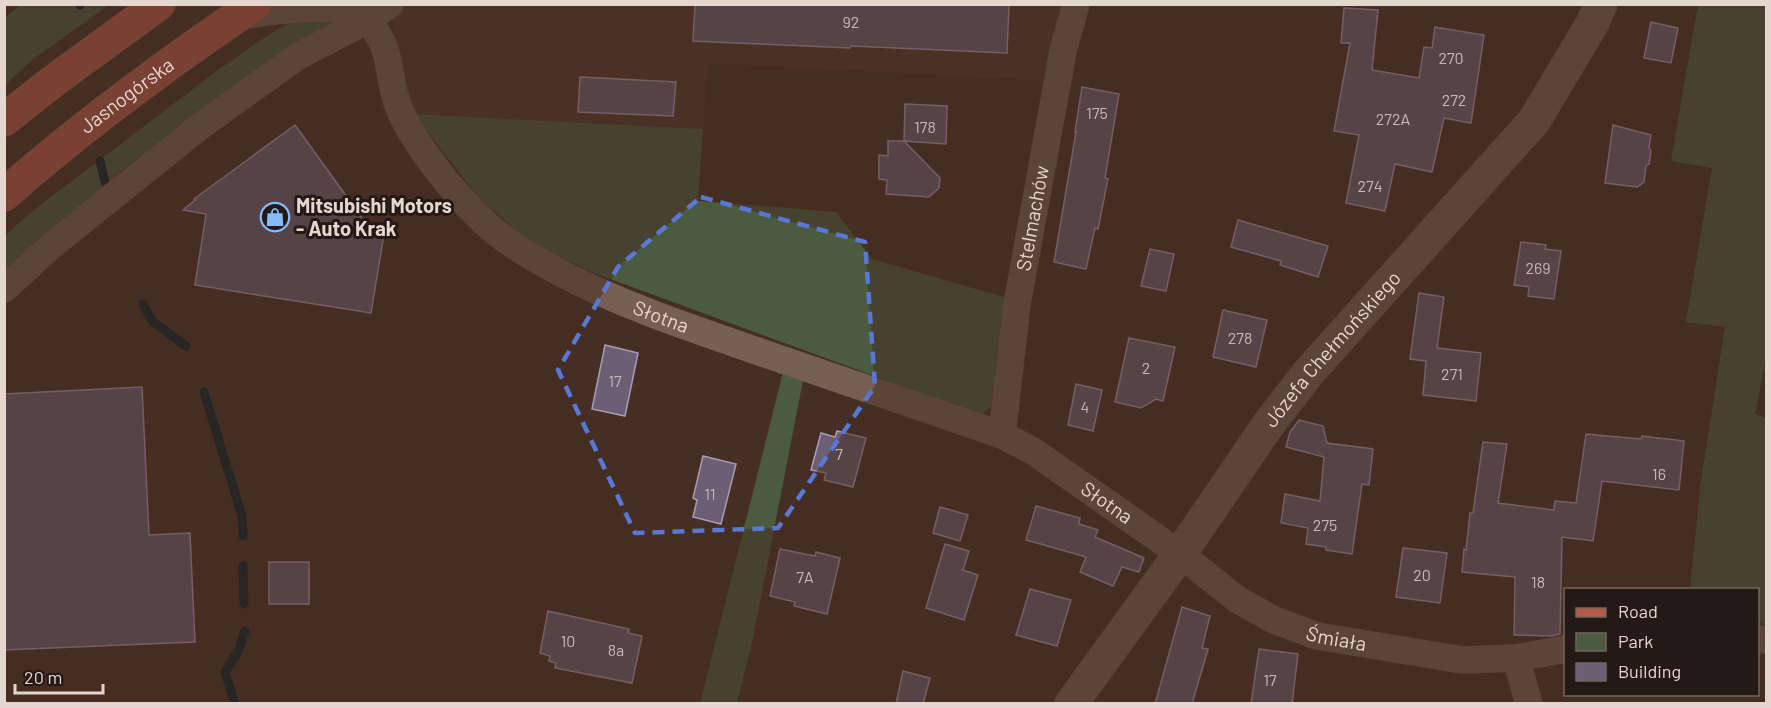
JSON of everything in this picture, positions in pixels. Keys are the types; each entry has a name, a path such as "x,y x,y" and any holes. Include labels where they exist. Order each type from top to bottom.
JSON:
{"main road":[{"path":"4,120 159,4"},
{"name":"Jasnogórska","path":"4,195 119,101 246,11"}],"street":[{"path":"4,289 51,246 199,127 298,56 368,20 390,4"},
{"name":"Stelmachów","path":"1002,435 1017,303 1063,51 1076,4"},
{"name":"Józefa Chełmońskiego","path":"1071,704 1309,372 1534,121 1592,24 1601,4"},
{"path":"246,11 316,5 350,10 368,20"},
{"name":"Słotna","path":"368,20 383,45 398,106 414,138 447,181 483,221 525,254 595,291 689,328 1002,435 1033,450 1180,554"},
{"name":"Śmiała","path":"1180,554 1238,600 1274,620 1317,636 1462,660 1516,658 1564,649"},
{"path":"1516,658 1529,704"}],"highlighted area":[{"path":"701,197 865,242 875,386 778,528 635,533 558,370 618,267"}],"shaded area":[{"path":"411,4 1069,5 1050,81 708,63 703,129 414,114 397,57 392,18"}],"green space":[{"path":"21,4 109,5 32,60 5,85 5,18"},
{"path":"1698,5 1766,5 1766,358 1755,414 1766,418 1766,625 1759,622 1759,588 1690,588 1700,488 1725,327 1686,322 1712,168 1671,161"},
{"path":"309,15 320,16 331,24 283,54 126,167 5,270 4,236 34,210 222,67 276,30"},
{"path":"414,114 703,129 698,201 836,212 872,259 1007,298 996,402 981,415 594,273 530,242 478,197"},
{"path":"783,372 804,375 753,638 737,703 700,704"}],"building":[{"path":"695,4 1009,4 1007,53 693,41"},
{"path":"1344,8 1378,10 1372,70 1419,78 1424,47 1432,48 1435,27 1484,35 1471,123 1444,118 1432,172 1395,164 1385,211 1346,203 1359,135 1334,131 1350,43 1341,43"},
{"path":"1651,22 1678,28 1671,63 1644,58"},
{"path":"580,77 676,82 673,116 578,112"},
{"path":"1082,87 1119,94 1105,178 1108,179 1098,229 1095,228 1086,269 1054,262"},
{"path":"905,104 947,106 946,144 904,141"},
{"path":"295,125 367,225 385,228 371,313 195,285 206,214 183,210 194,199"},
{"path":"1613,125 1651,135 1649,164 1646,166 1644,182 1637,187 1605,183"},
{"path":"888,141 904,141 940,178 939,188 929,197 886,194 887,180 879,179 879,155 888,156"},
{"path":"1238,220 1328,246 1318,277 1280,265 1281,261 1231,247"},
{"path":"1521,242 1546,245 1545,249 1561,251 1554,299 1528,296 1529,287 1514,285"},
{"path":"1150,249 1174,254 1166,291 1141,286"},
{"path":"1419,293 1444,297 1437,348 1481,353 1476,401 1423,395 1426,361 1410,359"},
{"path":"1223,310 1267,320 1256,367 1213,357"},
{"path":"1129,338 1175,347 1163,401 1156,399 1141,408 1115,402"},
{"path":"605,345 638,353 625,416 592,409"},
{"path":"1076,384 1102,390 1093,431 1068,425"},
{"path":"142,387 149,535 190,533 195,642 4,650 4,394"},
{"path":"1299,420 1323,426 1327,443 1373,449 1369,485 1362,484 1352,554 1306,544 1308,528 1281,523 1285,494 1320,501 1324,457 1286,447 1290,432"},
{"path":"837,431 866,438 853,487 824,480 826,473 811,470 821,433 835,437"},
{"path":"1586,434 1641,439 1642,436 1684,441 1679,490 1602,481 1593,541 1562,537 1560,634 1551,636 1514,635 1515,577 1462,572 1483,442 1507,444 1498,503 1554,510 1555,501 1576,503"},
{"path":"703,456 736,464 721,524 693,517 697,500 693,498"},
{"path":"1036,506 1080,518 1079,524 1098,530 1095,537 1144,558 1139,572 1122,567 1113,586 1080,572 1086,557 1026,540"},
{"path":"940,507 968,515 960,541 933,533"},
{"path":"945,544 969,551 963,570 978,575 964,620 926,608"},
{"path":"1403,548 1447,553 1440,603 1396,597"},
{"path":"780,549 815,556 816,552 840,558 827,614 794,606 795,602 770,596"},
{"path":"269,562 309,562 309,604 269,604"},
{"path":"1030,589 1071,600 1057,646 1016,635"},
{"path":"1182,607 1210,616 1202,648 1208,649 1192,704 1155,704"},
{"path":"548,611 629,629 628,633 642,636 632,683 555,668 556,663 549,661 550,656 540,653"},
{"path":"1259,649 1298,654 1292,704 1251,704"},
{"path":"903,671 930,678 923,704 896,704"}],"waterway":[{"path":"100,161 105,182"},
{"path":"143,304 152,321 186,346"},
{"path":"204,392 242,516 243,536"},
{"path":"243,566 244,604"},
{"path":"235,704 225,672 238,652 245,631"}],"place":[{"name":"Mitsubishi Motors - Auto Krak","path":"275,217"}]}
